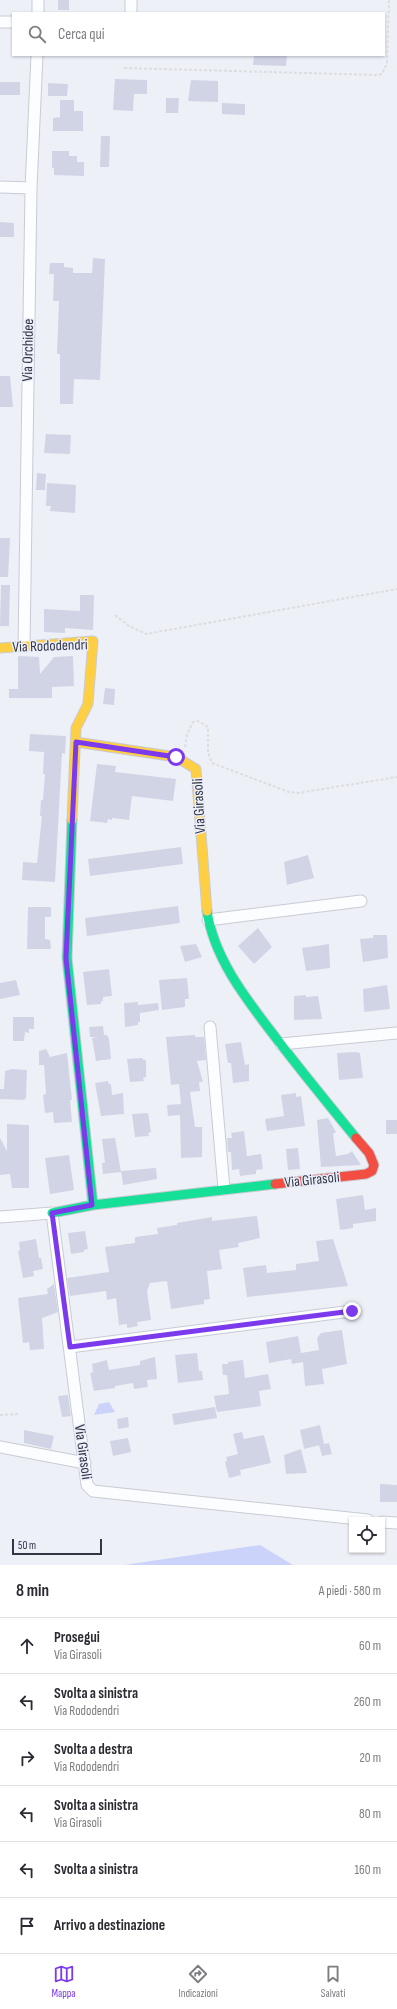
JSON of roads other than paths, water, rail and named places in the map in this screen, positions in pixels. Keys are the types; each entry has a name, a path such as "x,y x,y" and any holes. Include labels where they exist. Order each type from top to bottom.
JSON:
{"street":[{"path":"38,0 38,12"},
{"path":"131,0 131,12"},
{"path":"0,22 12,22"},
{"name":"Via Orchidee","path":"24,646 31,188 37,56"},
{"path":"0,187 31,188"},
{"name":"Via Rododendri","path":"0,648 93,641 88,704 76,728 66,958 92,1205"},
{"name":"Via Girasoli","path":"76,742 176,757 188,763 196,770 204,895 208,920 217,949 248,1002 369,1153 374,1166 372,1171 366,1174 92,1205"},
{"path":"208,920 361,901"},
{"path":"210,1027 224,1189"},
{"path":"281,1044 397,1033"},
{"path":"0,1218 52,1213 92,1205"},
{"name":"Via Girasoli","path":"52,1213 87,1485 93,1491 349,1518"},
{"path":"70,1347 352,1311"},
{"path":"0,1447 85,1463"},
{"path":"385,1522 397,1523"}],"water":[{"path":"109,1402 115,1412 94,1415 99,1404"},
{"path":"260,1545 293,1565 124,1565"}]}
